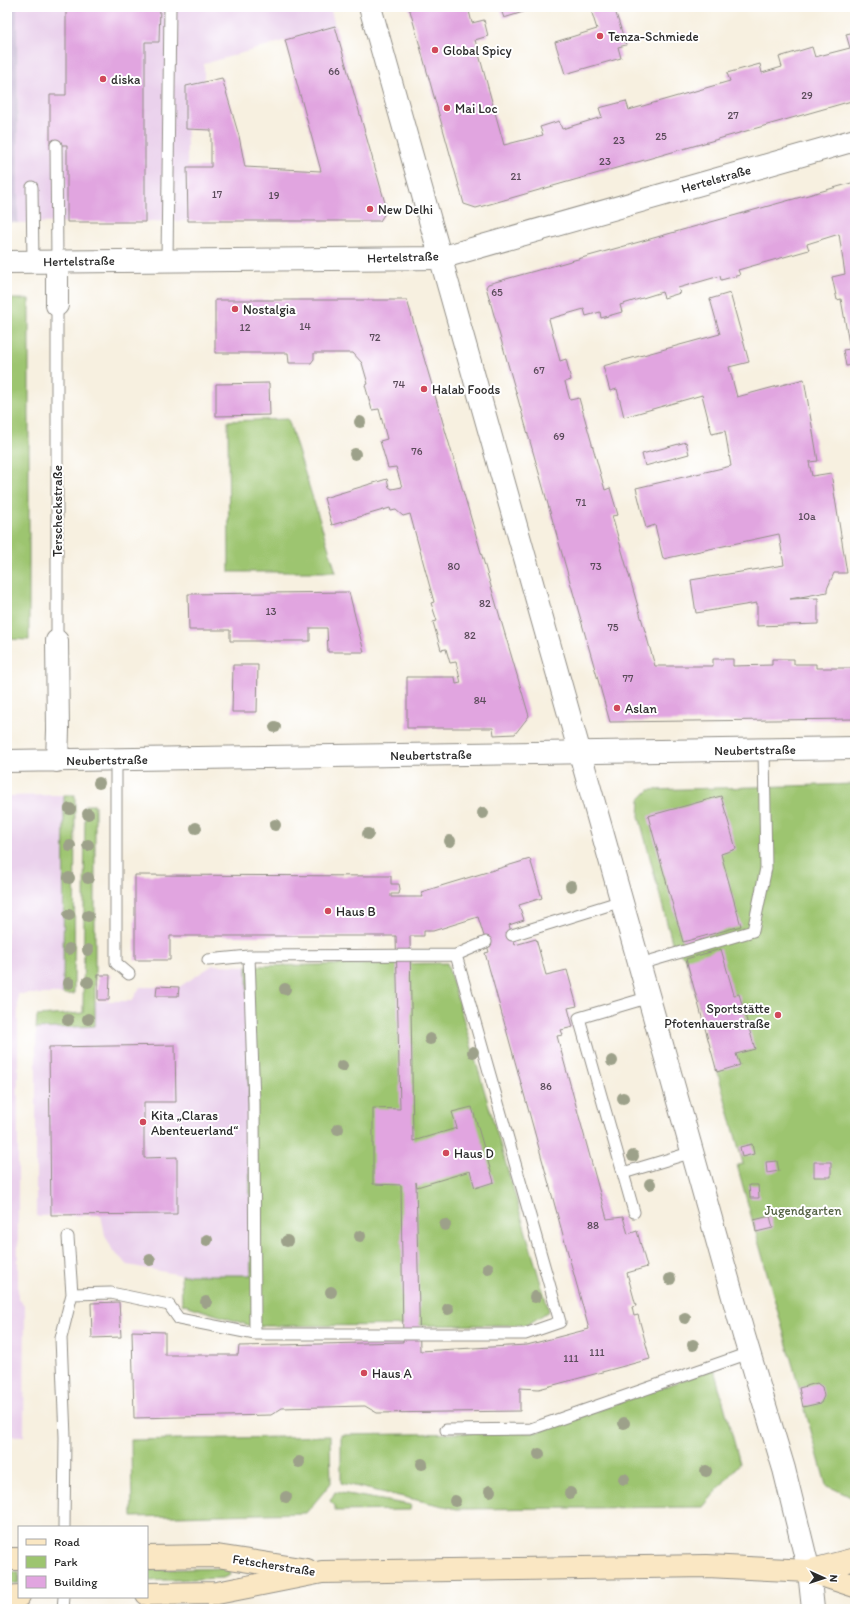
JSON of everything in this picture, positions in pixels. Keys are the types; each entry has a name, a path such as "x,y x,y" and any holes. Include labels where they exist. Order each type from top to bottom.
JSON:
{"main road":[{"name":"Fetscherstraße","path":"148,1557 217,1556 322,1572"},
{"path":"7,1559 18,1559"},
{"path":"809,1571 855,1559"},
{"path":"322,1572 706,1566 809,1571 855,1586"},
{"name":"Fetscherstraße","path":"148,1594 217,1593 322,1572"},
{"path":"7,1597 18,1596"}],"street":[{"path":"370,7 749,1353 784,1469 809,1571 813,1609"},
{"name":"Hertelstraße","path":"7,262 440,258 855,140"},
{"name":"Terscheckstraße","path":"57,261 57,305"},
{"name":"Terscheckstraße","path":"57,641 57,761"},
{"name":"Neubertstraße","path":"7,761 855,748"}],"lane":[{"path":"167,260 170,7"},
{"path":"56,145 57,261"},
{"path":"32,188 33,262"},
{"name":"Terscheckstraße","path":"57,305 57,641"},
{"path":"640,964 753,930 766,868 764,750"},
{"path":"116,760 116,963 129,974"},
{"path":"512,935 622,901"},
{"path":"208,960 249,956 456,955 486,942"},
{"path":"72,1294 111,1293 169,1305 179,1319 255,1334 525,1334 560,1322 456,955"},
{"path":"249,956 254,1103 255,1334"},
{"path":"634,1212 578,1018 650,997"},
{"path":"623,1173 693,1152"},
{"path":"64,1526 65,1437 61,1338 72,1294 68,1237"},
{"path":"446,1430 531,1429 749,1353"},
{"path":"63,1609 64,1598"}],"shaded area":[{"path":"7,7 17,7 18,223 7,223"},
{"path":"17,7 330,7 335,26 204,64 204,82 186,86 188,221 18,223"},
{"path":"64,795 63,994 18,994 18,1298 25,1306 24,1436 7,1436 7,796"},
{"name":"Kita „Claras Abenteuerland“","path":"213,965 247,966 252,1275 181,1275 128,1265 113,1251 105,1235 101,1215 36,1216 36,1029 95,1026 95,1001 132,1001 140,987 179,987"}],"green space":[{"path":"7,299 29,299 29,640 7,639"},
{"path":"288,419 336,572 229,572 228,421"},
{"name":"Sportstätte Pfotenhauerstraße","path":"855,784 855,1499 826,1485 737,1165 743,1164 686,959 673,946 639,816 640,799 649,790"},
{"path":"64,795 75,795 74,994 63,994"},
{"path":"85,805 95,805 95,1026 36,1029 37,1016 83,1013"},
{"path":"447,963 549,1311 527,1325 251,1326 182,1304 181,1275 251,1275 247,966"},
{"path":"714,1369 740,1463 703,1507 457,1509 341,1483 341,1435 538,1432"},
{"path":"330,1436 331,1483 306,1513 132,1517 131,1440"},
{"path":"335,1492 411,1505 410,1510 335,1511 335,1506 330,1501"},
{"path":"229,1568 230,1575 223,1578 148,1581 148,1570"},
{"path":"7,1572 18,1572 18,1583 7,1584"}],"building":[{"path":"66,7 160,7 159,42 145,42 145,222 67,222 67,145 50,145 50,95 66,95"},
{"path":"409,7 468,7 472,23 484,20 488,36 475,40 504,145 543,135 540,127 559,121 562,129 602,117 599,108 626,101 629,110 730,81 727,73 760,64 762,73 782,67 779,57 812,47 815,57 850,48 846,34 855,32 855,100 476,208 464,204"},
{"path":"500,7 539,7 504,18"},
{"name":"Tenza-Schmiede","path":"590,7 614,7 626,45 618,47 621,58 565,74 555,42 597,29"},
{"path":"335,26 387,210 380,221 188,221 187,167 211,167 211,130 186,129 186,86 222,78 239,136 245,167 321,171 285,40"},
{"path":"855,182 855,368 854,365 846,366 843,350 850,349 841,299 837,300 832,277 845,274 839,234 807,244 809,250 738,270 740,275 721,280 720,276 678,288 680,293 664,298 662,292 620,305 622,312 601,318 600,312 586,316 584,309 549,319 560,361 566,359 571,380 565,382 570,400 579,398 605,490 610,488 618,515 612,516 655,666 713,666 713,659 733,659 733,666 772,665 772,659 794,659 794,664 816,664 816,668 855,668 855,719 610,722 486,287 488,284"},
{"path":"730,293 749,362 729,367 737,397 804,379 818,461 809,462 812,476 831,473 847,573 834,573 827,592 790,599 818,598 818,624 757,626 757,603 696,613 691,580 784,565 779,534 663,559 655,525 646,528 636,488 731,466 725,431 712,434 702,395 624,417 617,389 610,391 603,366 720,334 710,299"},
{"path":"215,300 407,300 529,716 515,734 494,735 493,728 407,728 407,677 455,677 456,684 461,683 456,662 450,663 446,649 441,650 433,622 437,621 431,603 434,602 410,514 403,516 396,510 391,511 390,508 332,525 324,498 387,479 389,487 392,489 402,487 396,467 388,468 380,441 387,439 379,409 372,410 365,385 368,384 362,363 353,353 314,353 314,359 311,363 289,363 288,353 215,353"},
{"path":"269,383 270,415 216,416 216,384"},
{"path":"686,442 689,454 645,466 642,454"},
{"path":"349,592 364,652 328,652 327,628 310,628 310,641 230,641 230,630 189,630 188,594"},
{"path":"233,665 258,665 257,712 232,712"},
{"path":"721,796 736,849 721,854 741,926 683,942 648,816"},
{"path":"530,859 542,898 519,905 524,920 509,925 515,945 536,939 546,975 567,970 577,1006 568,1008 573,1027 561,1030 563,1035 557,1036 607,1219 623,1217 628,1234 637,1231 647,1267 627,1273 636,1306 632,1307 634,1316 638,1315 650,1359 539,1389 520,1388 520,1411 377,1413 365,1406 282,1408 271,1415 134,1418 132,1331 165,1332 165,1355 238,1355 239,1346 403,1342 401,1185 373,1184 373,1108 400,1109 396,936 170,936 170,960 135,960 135,875 391,876 391,884 399,884 400,889 399,894 391,894 391,897 423,897 421,892","holes":["478,917 489,952 485,953 589,1329 527,1345 420,1351 416,1182 417,1187 470,1171 475,1188 494,1182 472,1107 452,1112 457,1128 413,1141 410,936 424,936 424,931 433,931"]},
{"path":"721,949 734,995 739,994 755,1049 736,1054 740,1065 717,1072 686,959"},
{"path":"98,975 110,975 109,1000 98,1000"},
{"path":"157,986 179,987 178,996 156,996"},
{"path":"175,1045 176,1102 144,1102 144,1158 177,1157 177,1214 51,1215 49,1047"},
{"path":"752,1144 754,1154 742,1157 740,1147"},
{"path":"777,1161 779,1171 767,1173 766,1162"},
{"path":"814,1162 831,1162 831,1177 814,1177"},
{"path":"749,1185 758,1185 759,1198 750,1198"},
{"path":"770,1216 773,1228 756,1232 754,1220"},
{"path":"119,1302 121,1337 92,1338 91,1303"},
{"path":"817,1383 822,1387 824,1396 821,1403 803,1407 799,1388"}],"place":[{"name":"Tenza-Schmiede","path":"600,36"},
{"name":"Global Spicy","path":"435,50"},
{"name":"diska","path":"103,79"},
{"name":"Mai Loc","path":"447,108"},
{"name":"New Delhi","path":"370,209"},
{"name":"Nostalgia","path":"235,309"},
{"name":"Halab Foods","path":"424,389"},
{"name":"Aslan","path":"617,708"},
{"name":"Haus B","path":"328,911"},
{"name":"Sportstätte Pfotenhauerstraße","path":"778,1015"},
{"name":"Kita „Claras Abenteuerland“","path":"143,1122"},
{"name":"Haus D","path":"446,1153"},
{"name":"Haus A","path":"364,1373"}],"park label":[{"name":"Jugendgarten","path":"803,1210"}]}
